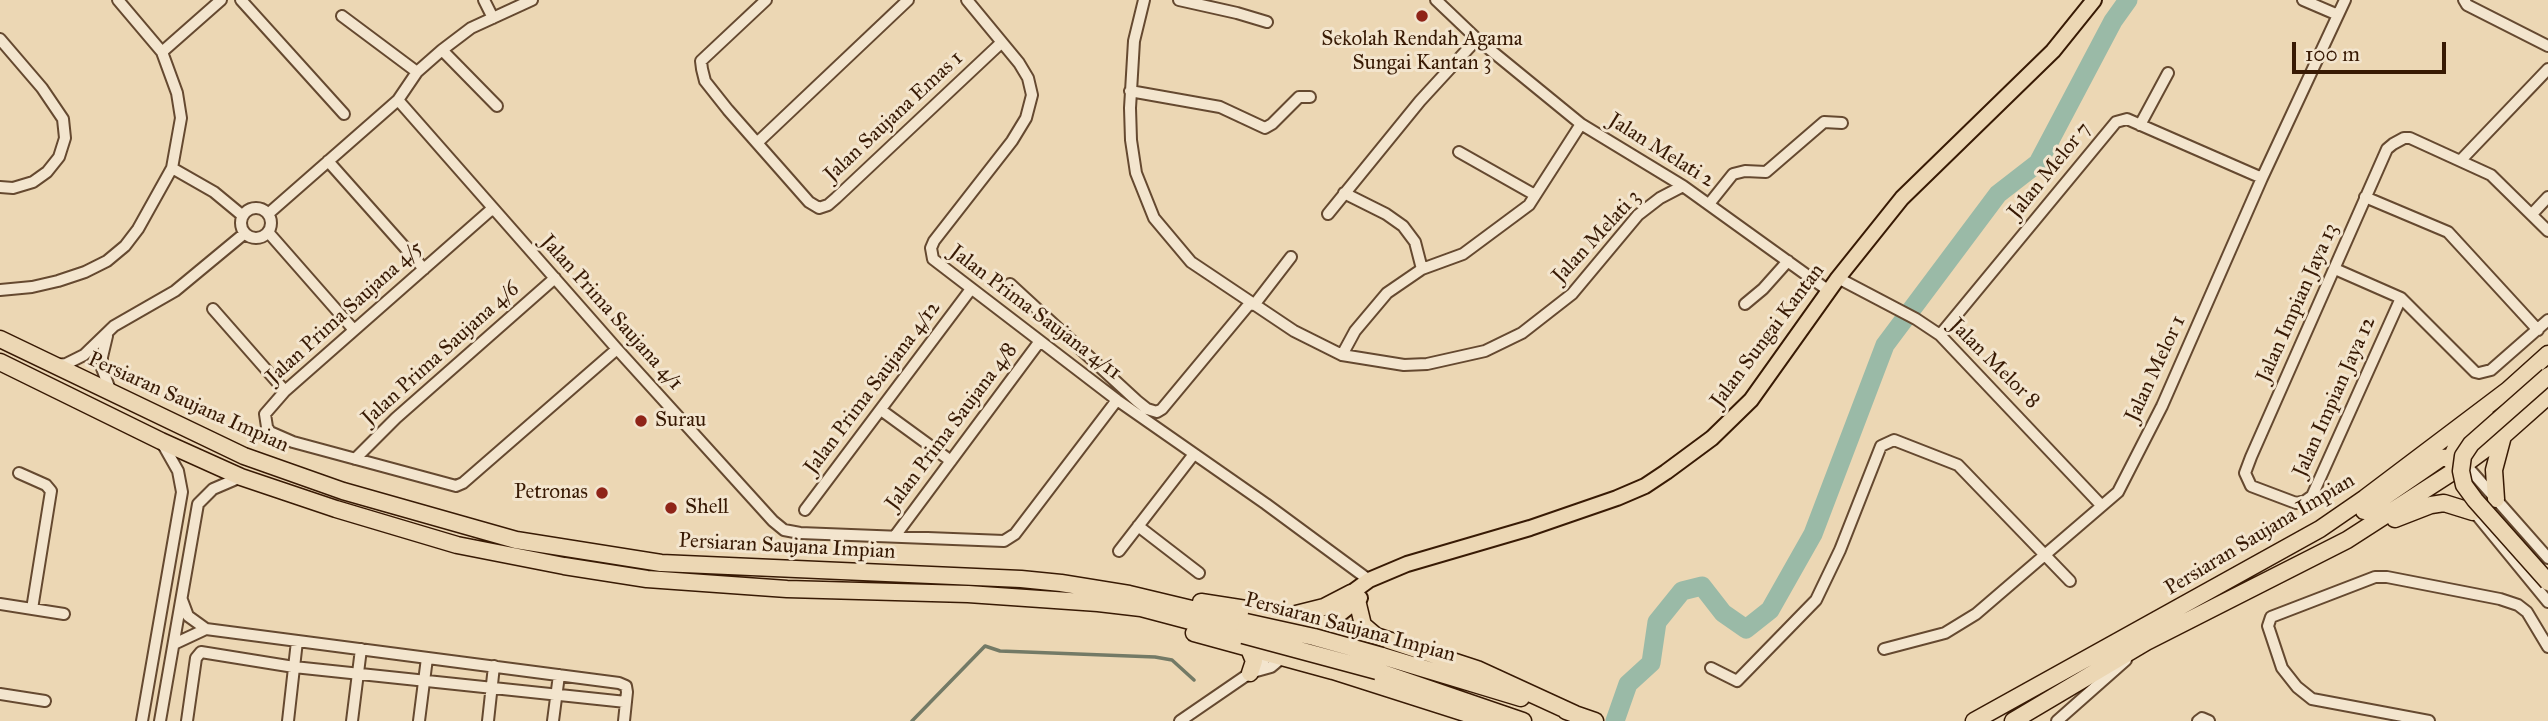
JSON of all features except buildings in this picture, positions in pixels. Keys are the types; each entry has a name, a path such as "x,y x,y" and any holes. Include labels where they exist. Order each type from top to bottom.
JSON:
{"highway":[{"name":"Persiaran Saujana Impian","path":"0,338 244,456 342,491 516,540 662,563 1021,579 1129,594 1246,635"},
{"name":"Persiaran Saujana Impian","path":"1974,721 2320,529 2508,390 2548,355"},
{"name":"Persiaran Saujana Impian","path":"0,362 241,477 457,545 647,579 786,589 968,594 1141,608 1246,635 1380,663 1594,720"},
{"path":"2548,376 2471,444 2463,456 2461,471 2464,485 2475,500 2548,582"},
{"path":"2320,529 2354,517 2441,458 2457,463 2457,445 2502,404 2508,390"},
{"name":"Persiaran Saujana Impian","path":"2012,721 2146,642 2347,540 2457,463 2503,436 2548,396"},
{"path":"2496,499 2494,470 2503,436"},
{"path":"2347,540 2431,505 2444,503 2473,512"},
{"path":"1129,594 1153,594 1291,616 1376,636 1477,669 1575,714"},
{"path":"1291,616 1354,597 1363,625 1376,636"},
{"path":"1246,635 1277,656 1490,721"},
{"path":"1246,635 1254,661 1250,673"},
{"name":"Persiaran Saujana Impian","path":"1380,663 1523,721"}],"main road":[{"name":"Jalan Sungai Kantan","path":"1354,597 1369,580 1428,556 1530,528 1617,498 1667,472 1712,438 1751,400 1838,278 1902,198 2053,51 2094,0"},
{"name":"Jalan Sungai Kantan","path":"1277,656 1390,571"}],"street":[{"path":"0,290 58,281 107,261 125,246 138,229 172,168 181,118 177,93 162,52 118,0"},
{"path":"162,52 221,0"},
{"path":"240,0 344,114"},
{"path":"484,0 493,18"},
{"path":"268,214 398,100 417,72 442,50 471,28 532,0"},
{"path":"766,0 701,61 705,81 758,142 908,0"},
{"name":"Jalan Prima Saujana 4/11","path":"967,0 1019,63 1031,86 1030,106 1012,141 930,248 933,259 1117,400 1369,580"},
{"name":"Jalan Melati 3","path":"1144,0 1134,41 1130,91 1131,140 1136,173 1154,218 1191,262 1294,331 1342,355 1404,365 1427,364 1485,351 1522,333 1579,287 1638,215 1660,198 1683,186"},
{"path":"1179,0 1267,22"},
{"name":"Jalan Melati 2","path":"1436,0 1477,39 1581,124 1683,186 1829,291"},
{"path":"2303,0 2338,15"},
{"name":"Jalan Melor 1","path":"1884,649 1945,633 1976,614 2114,496 2121,487 2162,406 2262,178 2345,0"},
{"path":"2465,2 2548,46"},
{"path":"342,16 417,72"},
{"path":"0,39 42,88 63,119 65,138 59,157 47,172 33,182 13,188 0,187"},
{"path":"1328,214 1477,39"},
{"name":"Jalan Saujana Emas 1","path":"758,142 809,202 819,208 828,205 1001,43"},
{"path":"442,50 497,107"},
{"path":"2548,69 2461,160 2491,175 2548,231"},
{"path":"2168,73 2140,125 2262,178"},
{"path":"1130,91 1220,107 1265,128 1299,97 1310,97"},
{"name":"Jalan Prima Saujana 4/1","path":"398,100 617,349 784,530 800,533 1004,541 1015,534 1117,400"},
{"name":"Jalan Melor 7","path":"1940,335 2116,122 2127,119 2140,125"},
{"path":"1709,204 1733,174 1745,171 1766,172 1824,122 1842,122"},
{"path":"1342,355 1356,331 1387,293 1422,269 1463,254 1528,205 1581,124"},
{"name":"Jalan Impian Jaya 13","path":"2296,503 2251,486 2245,473 2387,149 2399,140 2410,138 2461,160"},
{"path":"1459,152 1535,195"},
{"path":"328,161 424,269"},
{"path":"172,168 214,192 243,216"},
{"path":"1344,192 1403,226 1415,242 1422,269"},
{"path":"2365,197 2448,232 2538,330"},
{"path":"2532,214 2548,197"},
{"name":"Jalan Prima Saujana 4/5","path":"493,208 285,391 265,414 270,432 282,439 456,486 463,483 617,349"},
{"path":"250,209 268,214 271,222 268,232 257,238 245,233 241,223 243,216 250,209"},
{"path":"268,232 354,330"},
{"path":"52,365 75,360 114,326 190,280 245,233"},
{"path":"1010,284 1137,401 1147,409 1157,412 1291,257"},
{"path":"1745,304 1763,289 1788,261"},
{"path":"2336,269 2401,298 2475,372 2491,370 2548,320"},
{"name":"Jalan Prima Saujana 4/6","path":"355,459 396,418 555,278"},
{"name":"Jalan Melor 8","path":"1838,278 1916,319 1940,335 2101,505"},
{"name":"Jalan Prima Saujana 4/12","path":"805,510 971,289"},
{"name":"Jalan Impian Jaya 12","path":"2296,503 2312,496 2401,298"},
{"path":"213,309 285,391"},
{"path":"108,334 102,368 110,390"},
{"name":"Jalan Prima Saujana 4/8","path":"895,536 1040,341"},
{"path":"881,410 951,461"},
{"path":"1711,668 1737,681 1816,600 1840,550 1881,446 1894,440 1958,465 2070,581"},
{"path":"142,721 181,492 178,471 161,441"},
{"path":"1119,551 1194,454"},
{"path":"2457,463 2496,499 2548,558"},
{"path":"2457,463 2461,488 2473,512 2548,602"},
{"path":"19,473 46,485 51,491 32,609"},
{"path":"160,721 198,505 213,489 241,477"},
{"path":"1138,526 1199,573"},
{"path":"2429,721 2312,699 2297,687 2282,667 2268,626 2271,617 2375,577 2387,577 2500,599 2518,605 2527,612 2548,647"},
{"path":"182,598 188,616 206,629 619,682 626,686 624,721"},
{"path":"0,604 64,614"},
{"path":"174,644 206,629"},
{"path":"288,721 297,641"},
{"path":"2057,721 2146,642"},
{"path":"352,721 361,649"},
{"path":"187,721 196,657 201,652 294,667 556,695 626,697"},
{"path":"1180,721 1277,656"},
{"path":"419,721 427,658"},
{"path":"488,721 494,666"},
{"path":"553,721 559,675"},
{"path":"0,694 45,701"}],"waterway":[{"path":"1615,721 1628,684 1651,663 1657,622 1682,591 1702,586 1723,613 1746,629 1770,610 1813,534 1885,345 1998,194 2038,163 2113,21 2128,0"},
{"path":"912,721 985,646 1000,651 1155,657 1172,660 1194,680"}],"place":[{"name":"Sekolah Rendah Agama Sungai Kantan 3","path":"1422,16"},
{"name":"Surau","path":"641,421"},
{"name":"Petronas","path":"602,493"},
{"name":"Shell","path":"671,508"}]}
